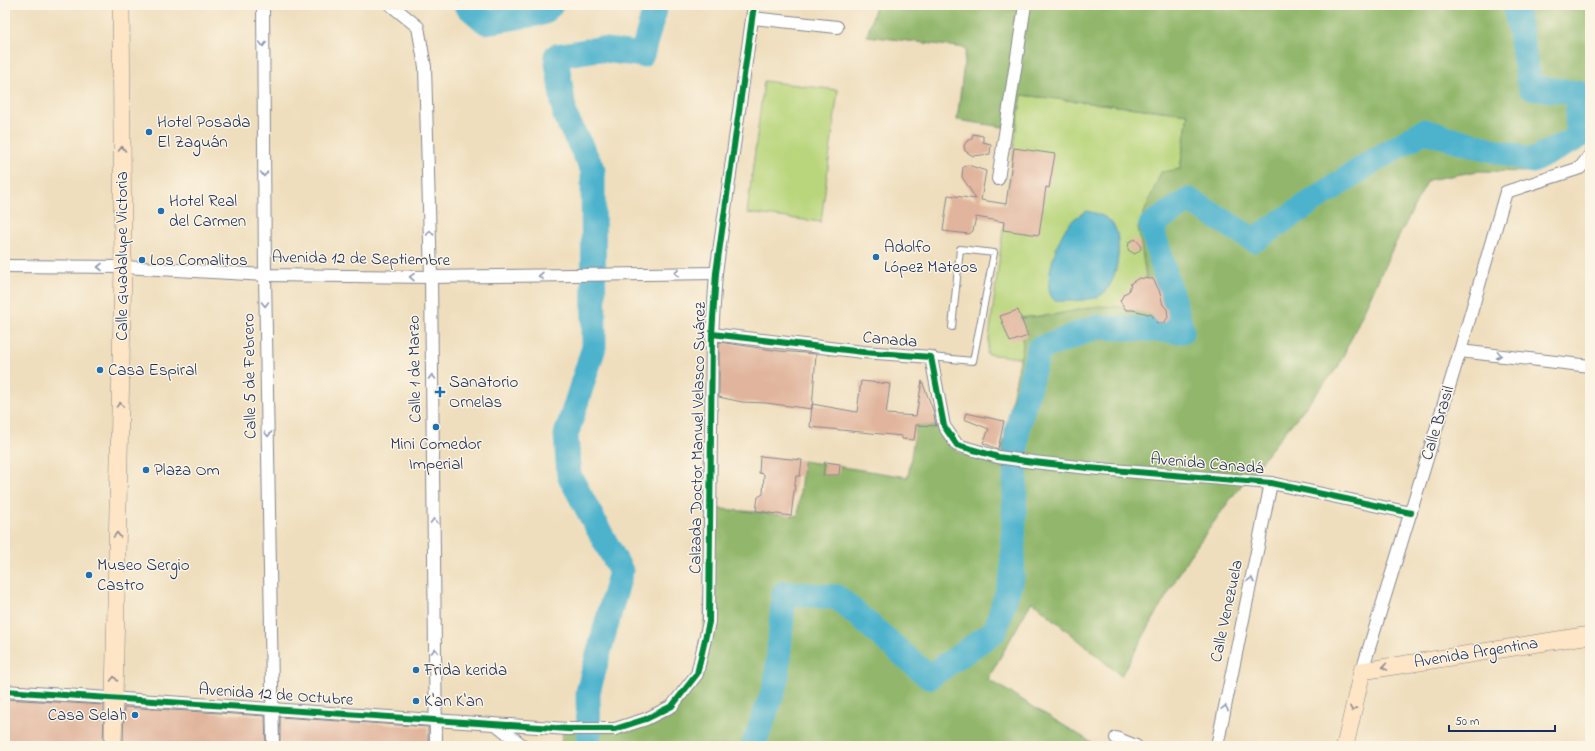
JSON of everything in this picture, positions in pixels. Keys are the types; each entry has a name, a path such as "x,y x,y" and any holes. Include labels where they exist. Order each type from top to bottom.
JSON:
{"main road":[{"name":"Calle Guadalupe Victoria","path":"113,746 123,267 121,5"},
{"name":"Avenida Argentina","path":"1362,671 1590,635"},
{"name":"Calle Brasil","path":"1345,746 1362,671"}],"street":[{"name":"Calle 5 de Febrero","path":"263,5 265,275 273,746"},
{"name":"Calle 1 de Marzo","path":"391,5 418,27 425,67 431,277 436,746"},
{"name":"Calzada Doctor Manuel Velasco Suárez","path":"497,725 568,729 615,729 646,719 672,706 697,674 709,622 712,334 716,273 754,5"},
{"path":"998,179 1025,5"},
{"path":"753,18 837,27"},
{"name":"Calle Brasil","path":"1362,671 1460,351 1506,192 1585,170 1590,155"},
{"name":"Avenida 12 de Septiembre","path":"5,266 123,267 265,275 431,277 716,273"},
{"name":"Canada","path":"712,334 864,352 931,357 944,426 957,445 998,457"},
{"path":"1460,351 1590,366"},
{"name":"Avenida Canadá","path":"998,457 1088,468 1271,483 1411,513"},
{"name":"Calle Venezuela","path":"1217,746 1271,483"},
{"name":"Avenida 12 de Octubre","path":"5,691 497,725"},
{"path":"497,725 523,746"},
{"path":"1116,738 1136,746"}],"lane":[{"path":"931,357 973,361 994,254 960,249 952,327"}],"green space":[{"path":"876,5 1590,5 1590,128 1585,141 1532,172 1478,171 1428,180 1391,252 1338,367 1232,497 1188,558 1121,676 1032,601 988,679 1091,742 1090,746 560,746 563,731 647,724 700,676 711,508 798,516 803,461 908,477 916,425 940,427 952,448 958,452 999,464 1023,345 1019,318 1052,315 1098,306 1151,308 1138,227 1161,172 1180,169 1188,114 1022,95 1016,129 957,120 966,48 867,36"},
{"path":"764,81 838,90 821,222 747,213"},
{"path":"1022,95 1188,114 1180,170 1151,308 1019,318 1023,345 1021,358 987,354 1016,129"}],"water":[{"path":"1087,211 1106,218 1115,228 1118,254 1117,265 1111,284 1100,296 1091,299 1055,301 1051,295 1049,275 1056,251 1069,224 1075,218"}],"building":[{"path":"973,134 983,136 983,142 991,144 990,154 973,156 965,151 964,146 966,142 972,139"},
{"path":"1014,148 1055,154 1049,188 1046,187 1039,235 1003,230 1004,222 976,217 973,231 969,234 943,231 948,195 976,199 962,177 963,167 968,165 986,171 981,200 1006,204"},
{"path":"1135,239 1140,244 1141,249 1135,254 1128,250 1129,242"},
{"path":"1139,278 1153,279 1159,290 1163,305 1167,309 1168,317 1164,323 1157,323 1152,315 1133,310 1126,310 1120,301 1124,294 1129,291 1131,283"},
{"path":"1018,310 1028,336 1010,342 1000,316"},
{"path":"719,342 780,351 816,354 812,409 766,403 742,402 719,397"},
{"path":"861,381 890,384 886,414 916,416 922,381 933,410 936,426 916,425 914,440 902,439 902,436 810,427 812,404 857,412"},
{"path":"966,413 1004,421 998,449 983,443 989,429 964,419"},
{"path":"760,456 802,460 800,476 796,476 791,516 756,511 758,497 763,494 764,474 759,473"},
{"path":"825,462 840,464 839,475 823,475"},
{"path":"5,699 104,705 103,746 5,746"},
{"path":"124,707 265,716 266,746 123,746"},
{"path":"280,717 428,727 428,746 280,746"}],"waterway":[{"path":"466,5 486,22 543,13 551,5"},
{"path":"589,746 588,692 621,571 569,475 566,435 594,347 593,170 565,116 556,56 598,49 642,55 656,5"},
{"path":"753,746 776,684 784,593 837,597 929,677 995,631 1012,577 1017,430 1039,349 1097,327 1182,331 1151,225 1189,200 1254,240 1367,165 1424,131 1532,161 1577,138 1578,93 1530,87 1515,5"}],"cycle path":[{"path":"5,691 568,729 615,729 646,719 672,706 697,674 709,622 712,334 716,273 754,5"},
{"path":"712,334 863,352 931,357 944,426 957,445 998,457 1088,468 1271,483 1411,513"}],"place":[{"name":"Hotel Posada El Zaguán","path":"149,132"},
{"name":"Hotel Real del Carmen","path":"161,211"},
{"name":"Adolfo López Mateos","path":"876,257"},
{"name":"Los Comalitos","path":"142,260"},
{"name":"Casa Espiral","path":"100,370"},
{"name":"Sanatorio Ornelas","path":"440,392"},
{"name":"Mini Comedor Imperial","path":"436,427"},
{"name":"Plaza Om","path":"146,470"},
{"name":"Museo Sergio Castro","path":"89,575"},
{"name":"Frida kerida","path":"416,670"},
{"name":"K'an K'an","path":"416,701"},
{"name":"Casa Selah","path":"135,715"}]}
